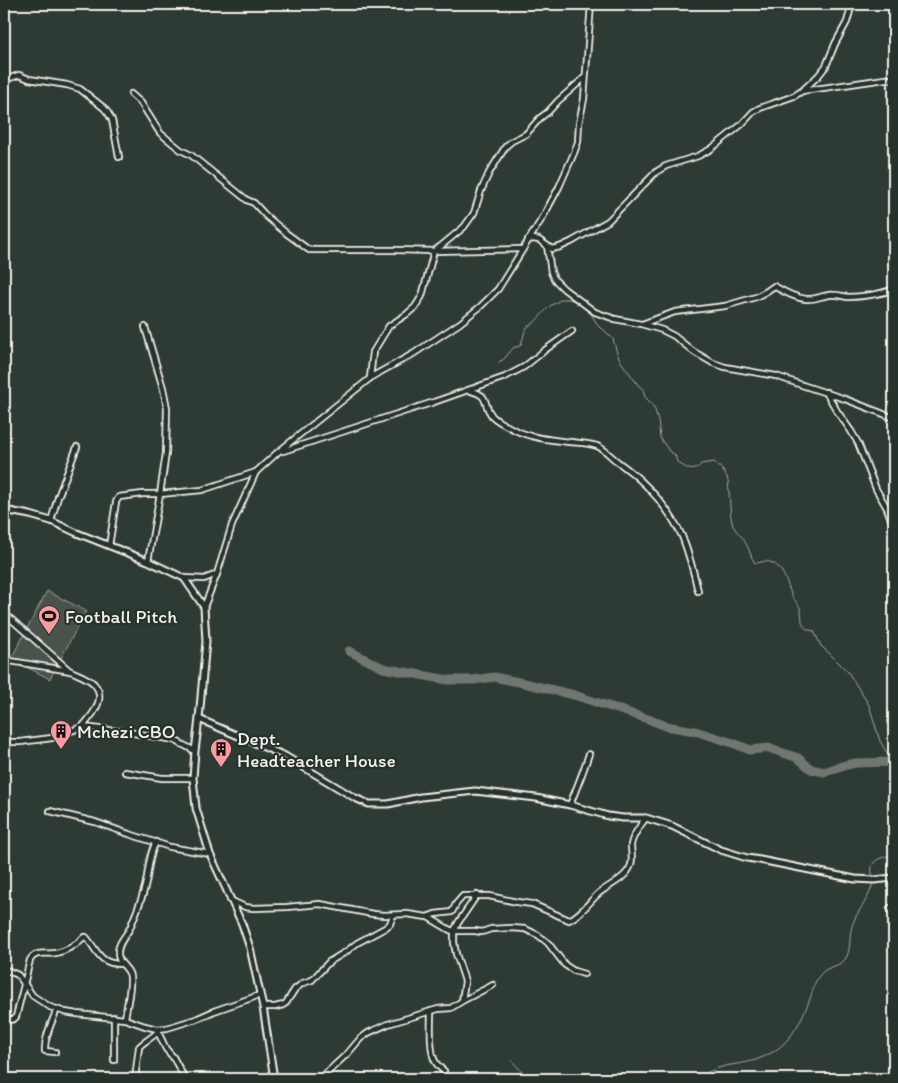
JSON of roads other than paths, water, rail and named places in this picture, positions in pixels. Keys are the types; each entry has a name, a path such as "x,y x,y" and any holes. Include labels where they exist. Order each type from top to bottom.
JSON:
{"street":[{"path":"274,1079 250,948 242,924 210,854 196,808 193,778 206,641 204,607 217,574 232,525 256,472 370,378 414,354 460,323 498,289 551,202 578,142 579,123 584,99 591,4"},
{"path":"528,240 538,240 552,249 560,247 608,221 656,172 666,166 698,156 711,149 742,125 753,112 802,91 826,66 847,22 852,4"},
{"path":"4,76 10,78 19,75 29,79 80,89 100,104 108,113 112,120 119,157"},
{"path":"370,378 373,352 389,326 407,314 422,296 434,251 464,226 474,213 489,172 506,146 526,134 540,118 585,78"},
{"path":"802,91 894,79"},
{"path":"131,94 141,103 160,133 247,200 254,203 266,216 309,250 434,251 522,249"},
{"path":"547,246 554,279 564,289 595,312 615,319 662,330 674,336 694,352 724,367 776,376 826,392 894,418"},
{"path":"641,324 675,312 725,306 756,297 774,286 786,293 810,300 825,295 863,296 894,289"},
{"path":"145,327 167,408 166,453 148,562"},
{"path":"278,452 505,377 524,367 572,331"},
{"path":"468,390 480,394 484,398 490,414 516,430 531,436 578,442 599,447 641,480 669,512 678,528 686,547 698,591"},
{"path":"826,392 858,443 876,489 887,508 894,527"},
{"path":"51,521 77,447"},
{"path":"109,546 117,499 119,497 202,490 256,472"},
{"path":"4,510 51,521 184,578 204,579 217,574"},
{"path":"184,578 204,607"},
{"path":"4,613 72,672"},
{"path":"4,660 72,672 96,685 99,697 98,704 89,720 82,727 52,738 4,743"},
{"path":"199,719 285,756 355,798 369,804 388,804 438,794 475,791 536,798 608,816 646,818 672,826 721,850 747,858 864,880 894,878"},
{"path":"82,727 174,740 195,751"},
{"path":"570,805 589,754"},
{"path":"124,772 166,778 193,778"},
{"path":"50,811 95,822 170,847 210,854"},
{"path":"427,917 435,914 450,913 463,896 477,895 532,904 570,920 627,872 631,866 632,842 646,818"},
{"path":"125,1019 131,980 128,971 121,964 118,950 121,940 131,927 140,903 151,850 156,842"},
{"path":"462,1001 465,982 456,954 454,931 477,895"},
{"path":"230,900 245,907 253,908 320,904 365,913 407,914 427,917 454,931 482,932 511,928 525,929 538,935 548,943 565,965 574,972 584,974"},
{"path":"890,908 894,913"},
{"path":"262,1007 275,1007 286,1003 295,989 303,983 312,980 329,962 347,951 357,942 385,928 390,924 393,915"},
{"path":"4,1021 16,1017 30,960 34,954 56,952 77,943 84,937 87,938 104,960 114,964 121,964"},
{"path":"4,969 18,975 33,996 57,1010 125,1019 159,1031"},
{"path":"320,1079 368,1033 388,1024 431,1011 451,1008 493,985"},
{"path":"135,1079 139,1047 159,1031 260,995"},
{"path":"55,1052 47,1052 44,1049 46,1038 57,1010"},
{"path":"431,1011 434,1058 444,1071"},
{"path":"114,1017 114,1060"},
{"path":"159,1031 166,1050 173,1057 185,1079"},
{"path":"890,1079 894,1069"}],"waterway":[{"path":"499,362 514,347 521,345 528,326 533,324 550,306 562,299 577,302 591,314 599,327 613,339 621,362 643,389 645,397 655,410 660,438 669,451 675,455 677,462 692,470 701,464 714,462 727,477 731,519 735,529 747,545 755,563 770,562 781,571 792,596 800,608 802,623 808,630 814,631 821,646 848,672 869,705 880,741 892,762"},
{"path":"349,651 383,668 448,680 474,680 494,677 574,695 666,726 695,731 750,750 769,748 798,758 811,769 824,772 856,763 892,762 894,764"},
{"path":"873,877 872,866 876,860 894,854"},
{"path":"694,1079 718,1068 758,1059 773,1052 792,1035 801,1020 818,977 827,969 845,960 849,949 852,926 870,893 873,881"},
{"path":"512,1061 529,1079"}],"place":[{"name":"Football Pitch","path":"49,635"},
{"name":"Mchezi CBO","path":"61,750"},
{"name":"Dept. Headteacher House","path":"221,768"}]}
